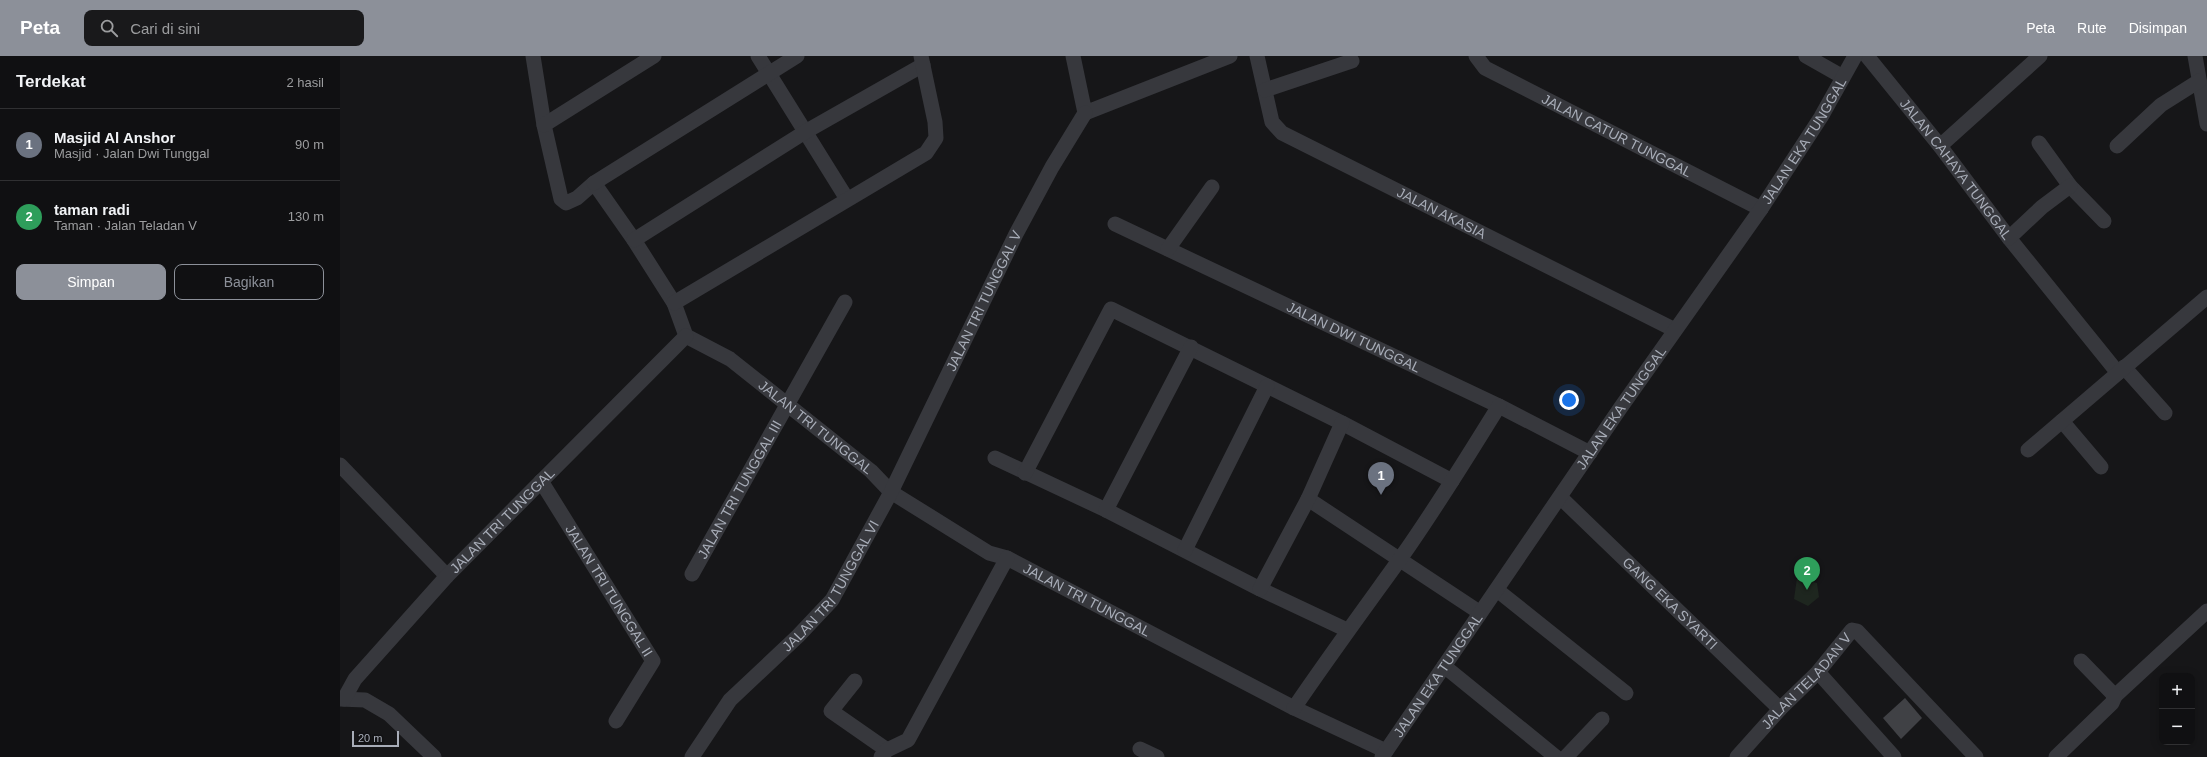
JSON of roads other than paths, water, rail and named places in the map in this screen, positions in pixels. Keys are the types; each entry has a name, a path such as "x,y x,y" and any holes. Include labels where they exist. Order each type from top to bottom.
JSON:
{"street":[{"path":"533,56 544,125 563,202 566,203 577,198 594,183 768,72 797,56"},
{"path":"544,125 654,56"},
{"path":"758,56 847,199"},
{"path":"1073,56 1085,113 1230,56"},
{"name":"JALAN AKASIA","path":"1258,56 1272,122 1282,133 1675,330"},
{"name":"JALAN CATUR TUNGGAL","path":"1476,56 1485,68 1761,209"},
{"path":"1806,56 1843,77"},
{"name":"JALAN EKA TUNGGAL","path":"1384,754 1479,612 1497,590 1675,330 1761,209 1821,117 1855,56"},
{"name":"JALAN CAHAYA TUNGGAL","path":"1867,56 1940,146 2009,238 2042,207 2070,186"},
{"path":"1940,146 2040,56"},
{"path":"2195,56 2207,124"},
{"path":"634,240 922,60 936,138 926,153 674,304"},
{"path":"1265,90 1352,61"},
{"path":"2117,146 2161,105 2199,81"},
{"name":"JALAN TRI TUNGGAL V","path":"891,492 1016,234 1052,167 1085,113"},
{"path":"2039,143 2070,186 2104,222"},
{"path":"594,183 634,240 674,304 686,336"},
{"path":"1168,249 1212,187"},
{"name":"JALAN DWI TUNGGAL","path":"1115,224 1499,406 1590,453"},
{"path":"2009,238 2121,370 2165,413"},
{"path":"2028,450 2207,297"},
{"name":"JALAN TRI TUNGGAL III","path":"692,574 786,404 845,302"},
{"path":"1025,473 1111,309 1191,347 1342,423 1452,481"},
{"name":"JALAN TRI TUNGGAL","path":"342,699 355,679 447,576 686,336 730,359 871,471 891,492 989,553 1007,558 1384,754"},
{"path":"1106,510 1191,347"},
{"path":"1185,550 1267,386"},
{"path":"1294,708 1347,630 1400,559 1452,481 1499,406"},
{"path":"2062,421 2101,466"},
{"path":"1260,589 1308,499 1342,423"},
{"path":"996,458 1106,510 1260,589 1347,630"},
{"path":"340,465 447,576"},
{"name":"JALAN TRI TUNGGAL II","path":"542,481 653,661 616,721"},
{"name":"JALAN TRI TUNGGAL VI","path":"692,757 730,700 759,670 798,636 832,600 891,492"},
{"name":"GANG EKA SYARTI","path":"1560,497 1780,710"},
{"path":"1308,499 1479,612"},
{"path":"855,681 830,711 884,753 908,740 1007,558"},
{"path":"1497,590 1626,693"},
{"path":"2056,757 2112,703 2116,696 2207,611"},
{"name":"JALAN TELADAN V","path":"1745,754 1780,710 1818,672 1852,630 1857,631 1976,757"},
{"path":"2081,661 2116,696"},
{"path":"1444,666 1556,757"},
{"path":"1818,672 1894,757"},
{"path":"342,699 365,700 383,711 434,757"},
{"path":"1566,757 1602,719"},
{"path":"1140,749 1157,757"}],"place":[{"name":"Masjid Al Anshor","path":"1381,495"},
{"name":"taman radi","path":"1807,590"}]}
